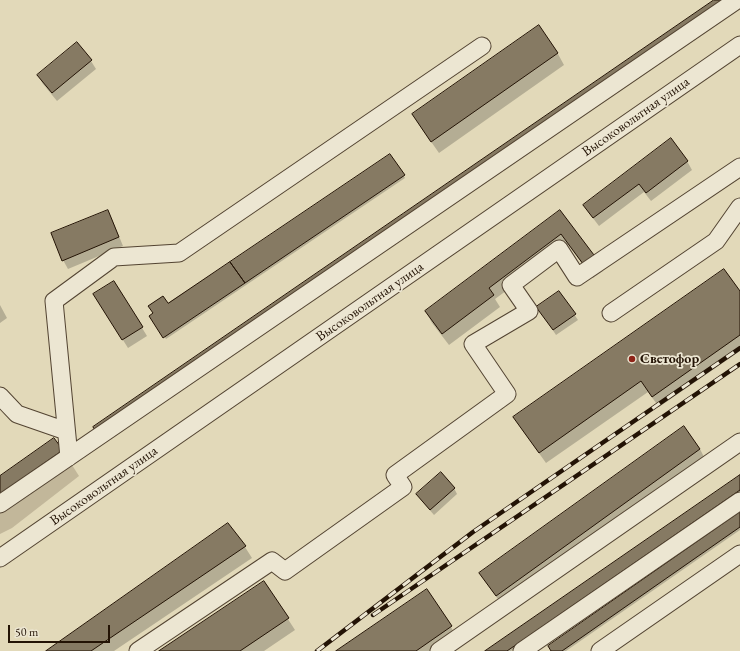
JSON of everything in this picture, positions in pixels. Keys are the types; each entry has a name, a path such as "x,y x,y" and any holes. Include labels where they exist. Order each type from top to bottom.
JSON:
{"street":[{"path":"0,504 737,0"},
{"path":"69,457 54,301 114,257 179,253 482,46"},
{"name":"Высоковольтная улица","path":"0,558 738,50"},
{"path":"138,651 272,561 285,571 404,487 395,475 507,394 473,344 529,311 511,285 559,248 577,277 740,167"},
{"path":"611,313 716,241 740,207"},
{"path":"0,396 17,414 66,432"},
{"path":"439,651 740,442"},
{"path":"522,651 740,501"},
{"path":"600,651 740,554"}],"shaded area":[{"path":"72,465 79,476 12,528 0,534 0,513"}],"building":[{"path":"714,0 738,0 100,438 93,427"},
{"path":"539,25 558,53 431,142 412,114"},
{"path":"77,42 92,60 52,93 37,75"},
{"path":"671,138 688,161 646,193 639,184 593,218 583,205"},
{"path":"390,154 405,175 245,283 230,262"},
{"path":"108,210 119,237 62,261 51,233"},
{"path":"560,210 597,259 586,268 561,234 489,288 494,295 442,334 425,311"},
{"path":"230,262 245,283 163,338 149,316 153,313 148,306 163,296 168,303"},
{"path":"724,269 740,291 740,335 652,397 641,381 539,453 513,417"},
{"path":"114,281 143,327 122,340 93,294"},
{"path":"559,291 576,314 553,330 536,307"},
{"path":"684,426 700,449 496,596 479,573"},
{"path":"54,438 63,450 0,494 0,476"},
{"path":"441,472 455,488 430,510 416,494"},
{"path":"740,475 740,490 507,651 485,651"},
{"path":"740,512 740,527 562,651 551,651 548,646"},
{"path":"228,523 246,546 91,651 46,651"},
{"path":"264,581 289,618 240,651 159,651"},
{"path":"427,589 452,626 416,651 336,651"}],"railway":[{"path":"317,651 473,532 740,348"},
{"path":"373,615 740,364"}],"place":[{"name":"Светофор","path":"632,359"}]}
